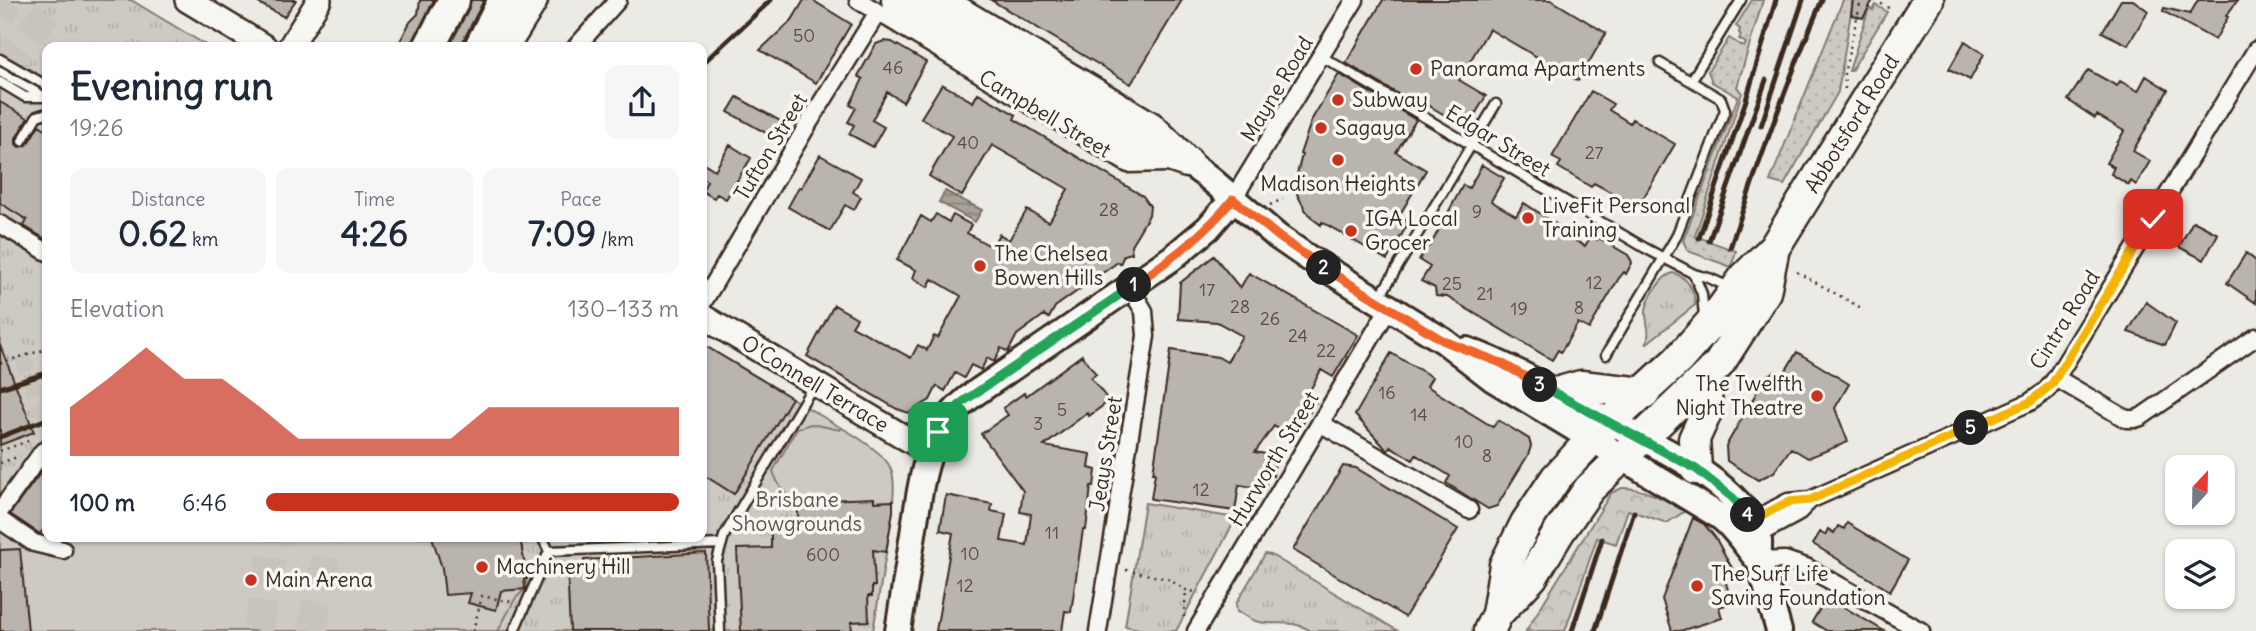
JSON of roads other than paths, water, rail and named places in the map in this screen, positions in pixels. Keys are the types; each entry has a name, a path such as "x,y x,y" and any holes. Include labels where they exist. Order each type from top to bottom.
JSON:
{"highway":[{"path":"432,41 441,0"},
{"path":"432,41 454,0"},
{"path":"483,42 504,0"},
{"path":"506,42 532,0"},
{"path":"938,0 1035,71"},
{"name":"Abbotsford Road","path":"1493,623 1505,565 1526,523 1556,478 1601,430 1644,393 1705,331 1744,278 1774,248 1928,0"},
{"path":"888,6 1035,71 1150,127 1186,162"},
{"name":"Abbotsford Road","path":"1493,623 1532,577 1559,531 1590,489 1708,376 1735,341 1765,292 1774,248"},
{"path":"1696,469 1694,439 1705,415 1708,376"},
{"path":"1556,393 1581,386 1644,393"}],"main road":[{"path":"187,0 257,42"},
{"path":"293,42 319,0"},
{"path":"1186,162 1300,252 1444,341 1493,379 1631,447 1719,516 1761,539 1759,561 1779,631"},
{"path":"898,631 922,477 929,452 943,424 964,401 1186,248 1233,199"},
{"name":"O'Connell Terrace","path":"707,319 929,452"},
{"path":"1444,341 1501,363 1556,393 1601,430"},
{"path":"1631,447 1696,469 1733,498 1747,532"}],"street":[{"path":"580,42 618,0"},
{"name":"Campbell Street","path":"858,0 888,6 1128,164 1186,162"},
{"name":"Mayne Road","path":"1233,199 1355,0"},
{"name":"Tufton Street","path":"707,296 810,121 888,6"},
{"name":"Cintra Road","path":"1747,532 1788,502 1810,500 2030,402 2046,390 2056,378 2254,57"},
{"path":"0,224 42,249"},
{"name":"Jeays Street","path":"1098,631 1146,337 1144,311 1130,288"},
{"name":"Hurworth Street","path":"1196,631 1320,423 1383,305"},
{"path":"2056,378 2122,417 2134,419 2256,337"},
{"path":"1320,423 1469,510"},
{"path":"0,511 42,452"},
{"path":"0,520 34,542 63,550"},
{"path":"1759,561 1784,560 1806,566 1921,631"}],"lane":[{"path":"1691,81 1741,0"},
{"name":"Edgar Street","path":"1321,56 1664,258 1735,291"},
{"path":"0,58 42,83"},
{"path":"1606,355 1676,237 1724,113 1721,99 1660,63"},
{"path":"0,72 42,96"},
{"path":"0,82 25,97 42,98"},
{"path":"1383,305 1496,104"},
{"path":"22,141 37,116 42,114"},
{"path":"1694,274 1702,294 1705,331"},
{"path":"720,631 717,575 721,544 729,525 814,383"},
{"path":"545,542 550,551"},
{"path":"550,551 721,544"},
{"path":"514,631 550,551"}],"tunnel":[{"path":"0,14 11,0"},
{"path":"0,69 58,0"},
{"path":"22,356 42,411"},
{"path":"258,631 274,542"},
{"path":"312,631 328,542"}],"railway":[{"path":"707,59 771,0"},
{"path":"1699,238 1746,100 1776,0"},
{"path":"1761,126 1803,0"},
{"path":"1730,248 1773,123 1822,0"},
{"path":"1709,241 1766,80"},
{"path":"0,388 42,375"},
{"path":"0,437 42,421"},
{"path":"1595,631 1634,512"},
{"path":"1572,631 1602,539"}],"place":[{"name":"Panorama Apartments","path":"1416,69"},
{"name":"Subway","path":"1338,100"},
{"name":"Sagaya","path":"1321,128"},
{"name":"Madison Heights","path":"1338,160"},
{"name":"LiveFit Personal Training","path":"1528,218"},
{"name":"IGA Local Grocer","path":"1351,231"},
{"name":"The Chelsea Bowen Hills","path":"980,266"},
{"name":"The Twelfth Night Theatre","path":"1817,396"},
{"name":"Machinery Hill","path":"482,567"},
{"name":"Main Arena","path":"251,580"},
{"name":"The Surf Life Saving Foundation","path":"1697,586"}],"park label":[{"name":"Brisbane Showgrounds","path":"797,512"}]}
